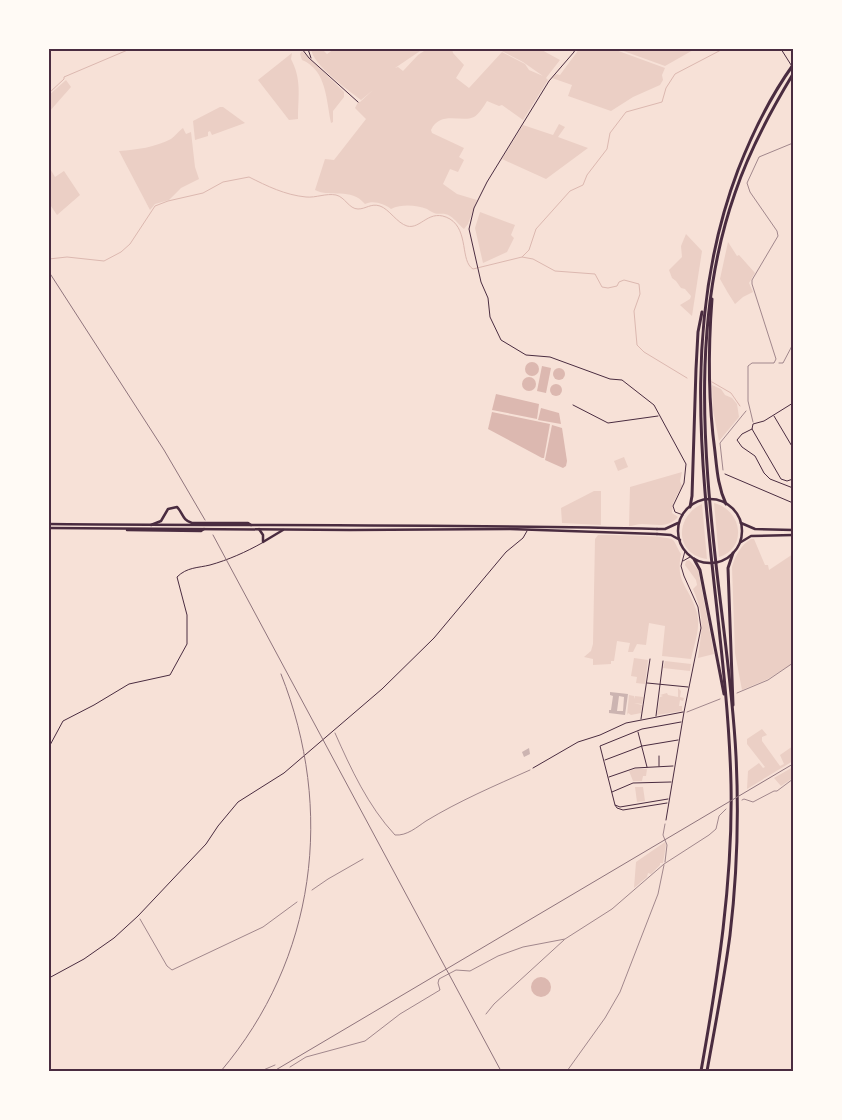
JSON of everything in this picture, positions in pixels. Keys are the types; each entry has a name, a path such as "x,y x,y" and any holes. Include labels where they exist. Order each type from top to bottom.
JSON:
{"highway":[{"path":"700,1071 724,932 729,871 731,808 727,709 704,490 700,369 704,309 714,248 730,192 754,132 793,67"},
{"path":"707,1071 730,934 736,870 737,784 732,708 709,489 705,419 707,332 714,272 726,222 747,161 763,126 793,74"},
{"path":"714,272 708,369 711,418 720,490 726,504"},
{"path":"690,507 698,332 700,315 704,309"},
{"path":"732,708 734,703 728,568 733,553"},
{"path":"692,558 700,570 727,709"}],"main road":[{"path":"740,542 741,523 735,511 719,500 698,502 690,507 680,522 680,540 685,550 692,558 704,563 724,560 748,536 793,535"},
{"path":"150,525 161,520 168,509 176,507 180,510 186,521 192,523 248,523 252,526"},
{"path":"49,525 510,526 657,529 670,528 680,522"},
{"path":"741,523 750,528 762,530 793,529"},
{"path":"49,525 204,529 527,530 657,534 671,535 680,540"},
{"path":"259,529 263,534 263,542"},
{"path":"263,542 284,529"}],"street":[{"path":"302,49 358,102"},
{"path":"308,49 313,61"},
{"path":"574,49 574,52 562,68 549,80 487,182 474,208 469,229 481,282 488,298 490,317 500,340 526,355 550,357 610,379 622,380 654,405 686,464 684,483 673,506 675,512 683,515"},
{"path":"781,49 793,67"},
{"path":"793,403 764,421 753,425 752,429 778,475 784,481 793,479"},
{"path":"573,405 608,423 659,416"},
{"path":"774,415 793,448"},
{"path":"752,429 742,434 737,440 739,443 755,456 764,473 770,479 793,488"},
{"path":"726,474 793,503"},
{"path":"49,978 84,959 114,938 138,916 206,844 238,802 284,773 382,689 434,638 506,552 523,538 527,530"},
{"path":"49,747 63,722 94,706 129,684 170,675 187,644 188,615 177,577 183,570 211,565 245,552 263,542"},
{"path":"666,820 671,782 701,628 698,607 681,566 685,550"},
{"path":"683,561 692,558"},
{"path":"641,719 650,659"},
{"path":"656,716 663,661"},
{"path":"646,683 689,687"},
{"path":"534,768 578,742 605,733 626,723 684,712"},
{"path":"668,803 620,808 615,805 600,746 638,731 682,722"},
{"path":"638,731 647,768"},
{"path":"604,760 642,746 679,740"},
{"path":"659,767 660,756"},
{"path":"608,777 635,768 674,766"},
{"path":"612,792 633,783 671,782"},
{"path":"620,808 668,799"}],"lane":[{"path":"753,425 748,401 749,364 775,362 776,356 752,280 778,233 750,192 747,184 759,157 793,143"}],"path":[{"path":"775,362 783,363 793,344"},
{"path":"726,474 724,472 720,443 742,415 750,408"},
{"path":"737,693 768,680 793,663"},
{"path":"684,712 720,699"},
{"path":"334,730 365,793 386,825 395,835 411,831 455,804 534,768"},
{"path":"567,1071 617,998 658,894 667,844 663,835 666,820"},
{"path":"312,890 363,860"},
{"path":"486,1014 494,1004 565,939 612,909 664,864"},
{"path":"138,916 167,966 172,970 263,927 297,902"},
{"path":"290,1067 306,1057 365,1041 400,1014 440,990 439,979 460,969 470,971 498,956 524,947 565,939"},
{"path":"261,1071 275,1065"}],"shaded area":[{"path":"311,49 322,49 327,54 334,49 423,49 395,68 398,67 403,71 418,55 427,49 452,49 453,53 464,65 456,78 469,88 502,52 525,64 529,70 543,76 523,62 498,49 540,49 560,60 546,78 548,80 523,120 502,105 499,106 487,101 480,112 474,117 440,120 431,130 432,133 464,148 459,157 464,160 458,172 450,169 443,184 457,194 477,200 468,224 464,229 448,215 434,213 427,209 404,206 391,209 379,203 365,204 347,194 315,190 325,159 334,160 366,119 355,108 358,102 360,102 373,90 361,100 324,70"},
{"path":"578,49 613,49 665,68 662,75 663,80 660,85 633,97 611,111 568,96 572,85 552,78 556,74 560,75"},
{"path":"618,49 695,49 665,66"},
{"path":"302,51 344,92 344,97 333,111 333,122 331,123 321,79 310,65 302,60 300,54"},
{"path":"292,53 291,59 298,81 298,119 289,120 258,80"},
{"path":"66,80 71,87 49,112 49,95"},
{"path":"223,107 245,123 212,135 210,131 208,136 195,140 193,121"},
{"path":"559,124 565,127 558,137 588,148 546,179 502,159 523,125 553,135"},
{"path":"183,128 186,134 191,132 195,167 199,179 181,188 169,200 155,204 150,210 119,151 159,144 171,139"},
{"path":"49,167 55,177 64,171 80,195 57,215 49,203"},
{"path":"480,212 515,225 511,235 514,238 507,252 483,263 475,228"},
{"path":"686,234 702,251 692,316 680,305 690,299 691,296 672,278 669,270 682,257 681,246"},
{"path":"728,242 737,256 739,255 755,273 749,283 753,292 735,304 720,279"},
{"path":"532,362 537,364 539,369 537,374 532,376 527,374 525,369 527,364"},
{"path":"542,366 551,368 546,393 537,391"},
{"path":"561,368 564,369 564,379 557,380 554,379 553,372 554,369"},
{"path":"529,377 534,379 536,384 534,389 529,391 524,389 522,384 524,379"},
{"path":"558,384 561,385 561,395 554,396 551,395 550,388 551,385"},
{"path":"712,385 721,389 725,395 732,398 737,404 739,417 719,441 713,410"},
{"path":"496,394 539,404 537,419 492,410"},
{"path":"541,408 559,413 561,424 538,420"},
{"path":"492,412 550,424 544,458 488,429"},
{"path":"552,425 562,428 567,461 566,466 563,468 545,460"},
{"path":"624,457 628,467 618,471 614,461"},
{"path":"682,472 680,481 682,486 673,503 672,513 678,517 674,521 665,524 629,526 630,487"},
{"path":"594,491 601,491 601,525 562,523 561,508"},
{"path":"714,503 731,513 738,529 738,538 734,546 719,557"},
{"path":"702,504 707,559 696,556 689,551 682,535 686,518"},
{"path":"598,535 660,537 669,538 674,541 681,554 680,572 682,579 694,604 698,618 697,636 691,659 662,656 665,626 649,623 646,645 637,644 633,652 628,652 630,643 617,641 614,661 611,661 611,664 593,665 593,659 584,657 591,651 593,644 595,539"},
{"path":"751,539 754,539 769,570 793,554 793,663 768,679 742,690 735,653 732,567 739,551"},
{"path":"689,560 698,570 714,654 698,658 702,623 693,589 697,585 696,580 685,565 686,561"},
{"path":"634,658 648,660 645,684 636,683 637,677 631,676"},
{"path":"665,661 691,664 690,671 663,668"},
{"path":"678,688 681,691 680,697 684,698 683,701 680,700 679,706 682,706 682,711 657,715 660,697 663,696 660,695 667,693 668,695 678,697"},
{"path":"629,695 634,696 635,699 635,696 643,697 642,704 634,703 642,705 641,713 631,715 628,713 627,715"},
{"path":"762,729 767,735 762,737 762,741 780,766 784,764 780,755 793,746 793,761 747,789 748,771 759,763 763,768 765,767 747,744 747,739"},
{"path":"793,767 793,778 781,786 774,778"},
{"path":"647,769 646,776 643,776 642,781 633,781 629,771"},
{"path":"635,787 643,787 645,801 637,802"},
{"path":"665,842 663,863 660,863 651,874 648,873 647,877 634,888 636,862"},
{"path":"541,977 548,980 551,987 548,994 541,997 534,994 531,987 534,980"}],"building":[{"path":"610,692 628,694 625,715 609,713 613,696 610,695","holes":["619,696 624,697 623,711 617,711"]},
{"path":"529,748 530,754 524,757 522,752"}],"waterway":[{"path":"49,93 64,77 130,49"},
{"path":"522,257 529,250 536,229 570,191 583,185 587,175 607,149 610,133 626,112 662,102 666,88 675,74 721,50 738,49"},
{"path":"49,259 67,257 104,261 121,252 130,244 155,206 203,193 223,182 249,177 269,187 298,196 336,195 352,207 358,209 374,205 380,206 407,226 417,225 431,217 443,216 456,224 460,231 467,260 473,269 522,257 533,259 555,271 595,274 602,287 617,286 619,282 624,280 639,284 640,294 634,311 637,345 644,352 687,378"},
{"path":"712,382 731,393 740,406"}],"railway":[{"path":"49,272 164,450 205,520"},
{"path":"213,535 501,1071"},
{"path":"221,1071 253,1027 278,981 296,932 307,882 311,830 308,778 298,726 281,674"},
{"path":"274,1071 793,764"}]}
